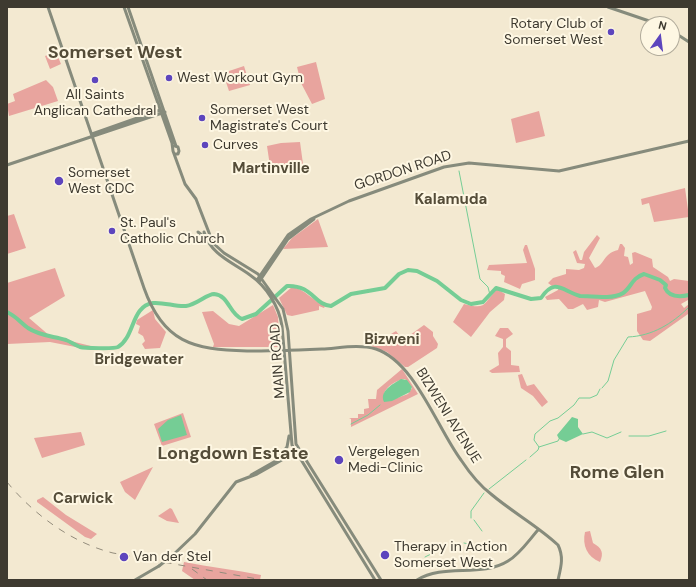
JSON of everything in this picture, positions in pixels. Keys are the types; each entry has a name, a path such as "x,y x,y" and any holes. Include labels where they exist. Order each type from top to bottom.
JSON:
{"main road":[{"name":"BIZWENI AVENUE","path":"48,7 93,135 138,271 150,302 161,323 174,335 195,346 213,349 288,351 365,347 381,351 394,358 406,369 457,454 472,474 490,494 556,543 562,554 562,564 558,580"},
{"path":"124,7 173,138 176,143 180,144"},
{"path":"128,7 177,154"},
{"path":"608,7 640,18"},
{"path":"680,36 689,42"},
{"path":"7,165 163,111"},
{"path":"173,138 174,146"},
{"name":"GORDON ROAD","path":"258,281 288,235 316,217 349,201 450,165 469,163 559,171 689,141"},
{"path":"174,146 179,149 177,154"},
{"name":"MAIN ROAD","path":"177,154 178,164 187,188 196,199 203,221 206,239 217,253 258,281 276,305 282,320 290,431 295,451"},
{"name":"GORDON ROAD","path":"261,277 266,274 288,239 316,217"},
{"name":"MAIN ROAD","path":"205,230 213,243 219,249 261,277 279,302 287,321 294,437 299,449 381,580"},
{"path":"198,232 206,239"},
{"path":"266,274 268,286"},
{"path":"275,351 283,356 284,364"},
{"path":"278,459 287,447 290,431"},
{"path":"249,476 299,449"},
{"path":"135,580 159,566 195,534 233,485 295,451"},
{"path":"295,451 376,580"},
{"path":"417,580 433,573 486,568 501,565 517,554 538,530"}],"shaded area":[{"path":"56,52 61,64 50,69 45,56"},
{"path":"316,62 325,99 312,104 301,83 297,67"},
{"path":"244,66 250,85 229,91 223,73"},
{"path":"46,80 53,87 58,101 9,116 7,104 15,101 13,94"},
{"path":"539,111 545,136 516,143 511,119"},
{"path":"300,142 303,164 271,173 267,146 281,143"},
{"path":"685,188 689,217 654,222 649,203 642,205 641,199"},
{"path":"14,214 26,248 7,254 7,216"},
{"path":"318,219 328,247 283,249 292,238"},
{"path":"597,235 600,238 589,258 595,268 601,264 609,254 618,250 620,244 622,244 625,248 624,256 628,257 630,265 633,263 632,253 635,252 652,259 653,267 668,277 670,281 674,279 689,281 689,302 688,300 681,304 684,308 689,304 688,314 650,341 643,340 637,331 637,314 651,310 652,307 645,291 605,302 599,300 598,307 587,310 583,304 573,309 568,309 559,299 547,300 545,297 558,290 558,285 552,286 548,283 553,278 566,274 566,269 579,270 584,268 585,264 577,263 573,252 576,250 580,260 582,260 584,252"},
{"path":"525,245 527,245 535,269 535,280 522,284 520,289 504,282 505,276 501,274 501,271 487,270 489,265 527,263 523,250"},
{"path":"55,268 65,296 29,318 50,336 91,346 91,350 50,342 7,344 7,283"},
{"path":"292,287 297,288 325,306 324,308 319,306 319,310 292,316 287,315 279,298"},
{"path":"497,289 505,294 504,300 490,312 471,337 453,322 464,304 481,306"},
{"path":"273,305 278,317 280,347 213,347 214,344 202,312 213,311 229,324 239,326"},
{"path":"153,310 155,319 166,332 160,348 145,349 142,344 145,341 143,336 138,333 140,326 136,324 137,320"},
{"path":"424,325 433,332 433,336 438,344 437,348 408,367 405,367 387,352 371,346 396,331 403,340"},
{"path":"500,328 508,328 513,334 506,339 506,347 511,351 511,365 519,366 520,372 492,373 489,371 499,365 498,353 503,347 503,339 495,336"},
{"path":"402,369 418,394 351,427 351,419 349,418 358,418 358,414 364,414 364,409 369,408 368,399 376,399 377,390","holes":["405,379 412,388 408,394 397,398 384,393 393,383 399,380"]},
{"path":"522,374 527,386 534,384 548,402 542,407 533,396 521,388 518,375"},
{"path":"401,379 407,380 412,387 410,392 392,401 384,402 383,394 385,391"},
{"path":"183,413 191,437 162,446 154,424"},
{"path":"181,415 187,435 162,442 158,429 168,420"},
{"path":"572,417 578,419 578,427 583,434 566,442 559,439 557,435"},
{"path":"81,432 85,445 42,458 34,438"},
{"path":"153,467 135,500 125,492 120,482"},
{"path":"43,497 66,515 97,534 91,539 85,537 37,502 37,500"},
{"path":"170,508 172,509 179,523 167,521 158,516"},
{"path":"590,531 593,543 602,553 600,562 592,557 586,550 584,541 585,532"},
{"path":"184,562 261,575 260,580 195,580 182,571"}],"waterway":[{"path":"459,171 480,279 488,287 490,295"},
{"path":"7,312 37,333 66,340 80,347 115,348 118,347 128,336 141,310 146,305 153,303 186,306 194,304 211,294 214,294 223,298 234,313 242,319 256,314 287,286 302,289 325,305 331,306 351,294 385,288 399,274 408,270 417,271 437,281 461,300 471,304 483,302 496,288 531,299 541,298 550,288 555,287 559,287 580,296 616,296 626,291 634,280 644,274 660,280 666,285 665,288 672,295 689,295"},
{"path":"602,388 608,381 614,360 628,337 653,332 669,324 689,307"},
{"path":"530,457 538,450 539,447 534,440 535,434 550,421 558,418 574,405 579,398 590,398 597,395 600,389"},
{"path":"351,424 368,415 380,405"},
{"path":"629,436 649,436 666,431"},
{"path":"583,434 592,432 607,438 621,432"},
{"path":"539,447 558,441 559,439"},
{"path":"489,489 526,460"},
{"path":"471,518 471,511 484,493"},
{"path":"474,520 482,531"},
{"path":"464,543 469,544"},
{"path":"425,557 441,549"},
{"path":"418,563 422,560"}],"railway":[{"path":"7,482 17,494 54,526 68,535 98,548 113,553 263,580"},
{"path":"192,569 207,580"}],"place":[{"name":"Rotary Club of Somerset West","path":"611,32"},
{"name":"West Workout Gym","path":"169,78"},
{"name":"All Saints Anglican Cathedral","path":"95,80"},
{"name":"Somerset West Magistrate's Court","path":"202,118"},
{"name":"Curves","path":"205,145"},
{"name":"Somerset West CDC","path":"59,181"},
{"name":"St. Paul's Catholic Church","path":"112,231"},
{"name":"Vergelegen Medi-Clinic","path":"339,460"},
{"name":"Therapy in Action Somerset West","path":"385,555"},
{"name":"Van der Stel","path":"124,557"}],"district":[{"name":"Somerset West","path":"115,53"},
{"name":"Martinville","path":"271,169"},
{"name":"Kalamuda","path":"451,200"},
{"name":"Bizweni","path":"392,340"},
{"name":"Bridgewater","path":"139,360"},
{"name":"Longdown Estate","path":"233,454"},
{"name":"Rome Glen","path":"617,473"},
{"name":"Carwick","path":"83,499"}]}
